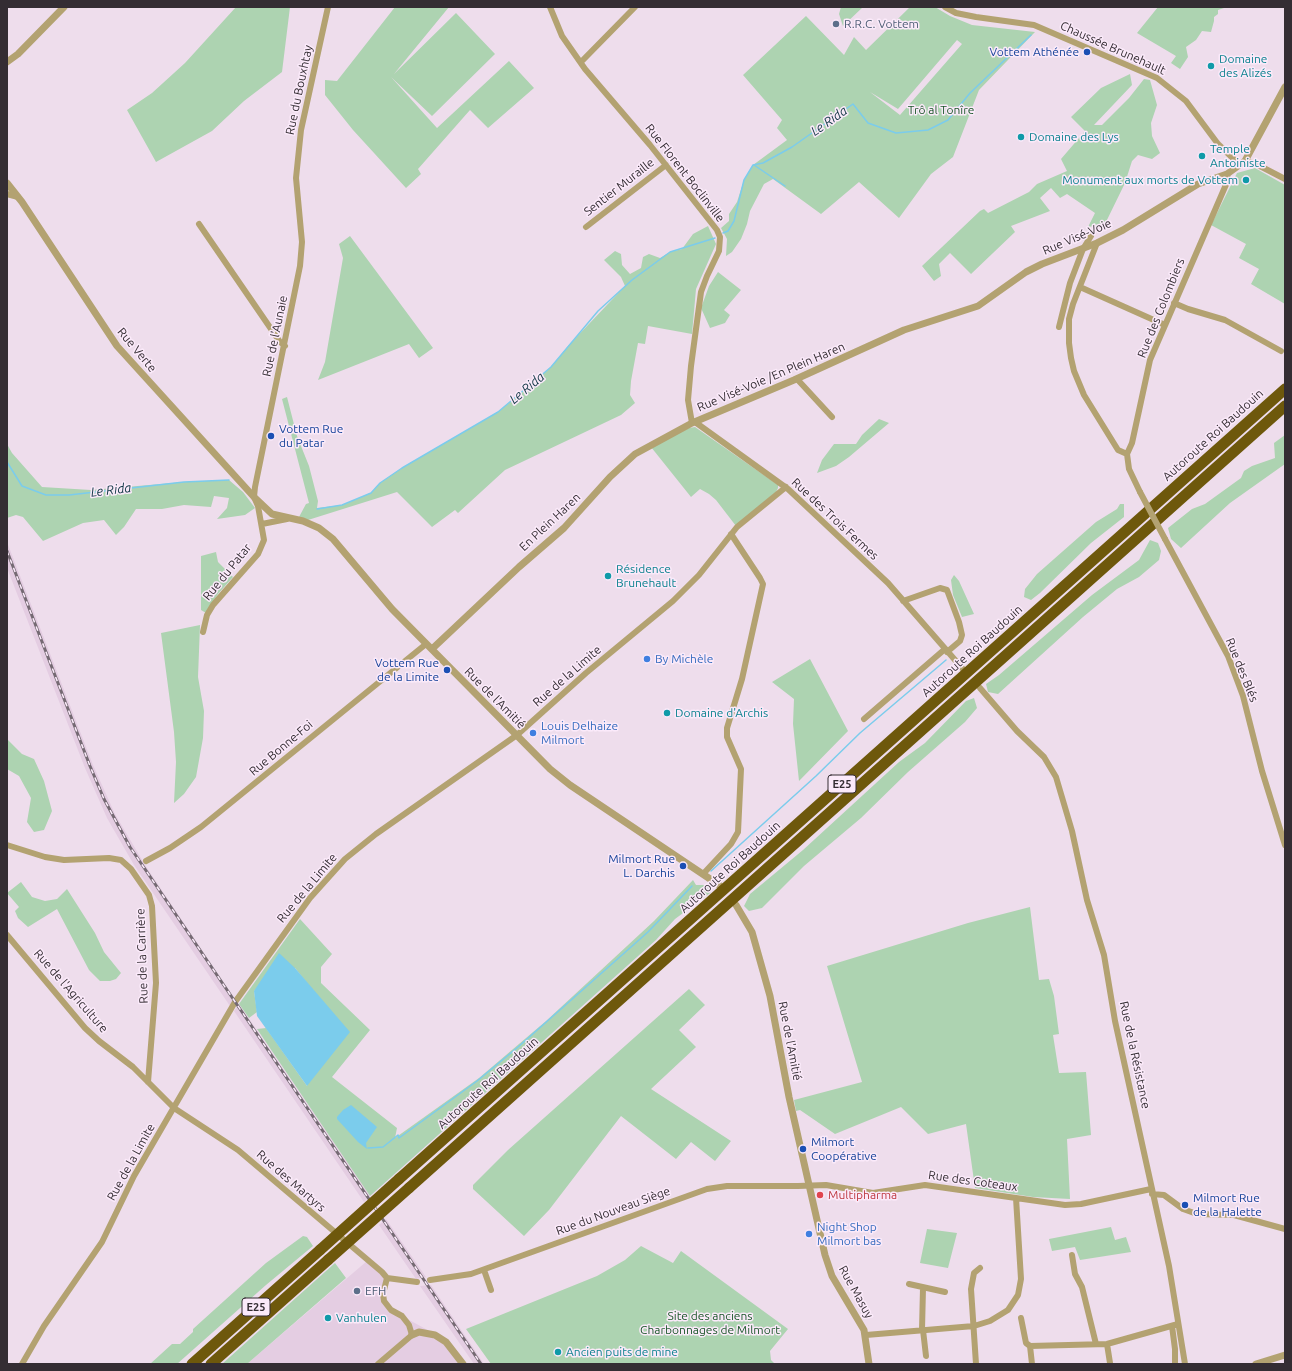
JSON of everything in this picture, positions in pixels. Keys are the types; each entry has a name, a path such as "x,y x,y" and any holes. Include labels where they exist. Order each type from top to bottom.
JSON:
{"highway":[{"name":"Autoroute Roi Baudouin","path":"192,1364 1285,389"},
{"name":"Autoroute Roi Baudouin","path":"211,1364 1285,406"}],"street":[{"path":"7,62 18,54 64,7"},
{"name":"Rue du Bouxhtay","path":"296,178 301,130 328,7"},
{"name":"Rue Florent Boclinville","path":"550,7 562,36 581,62 666,165 717,230 720,245 701,292 689,386 688,400 693,422"},
{"path":"581,62 634,7"},
{"name":"Chaussée Brunehault","path":"944,7 976,17 1034,25 1157,78 1186,101 1218,144 1242,163 1256,164 1285,180"},
{"name":"Rue Visé-Voie","path":"859,350 923,323 978,306 1026,272 1042,264 1097,243 1123,230 1198,184 1227,174 1242,163 1285,87"},
{"name":"Sentier Muraille","path":"586,227 666,165"},
{"name":"Rue des Colombiers","path":"1127,454 1132,443 1150,360 1228,180 1227,174"},
{"name":"Rue de l'Aunaie","path":"254,497 297,286 302,242 296,178"},
{"name":"Rue Verte","path":"7,183 18,197 117,346 254,497 272,514"},
{"path":"7,194 18,197"},
{"path":"199,224 280,342 285,346"},
{"path":"1059,327 1070,283 1083,249 1091,236"},
{"path":"1097,243 1069,319 1069,343 1074,371 1084,395 1118,450 1127,454"},
{"path":"1080,287 1165,325"},
{"path":"1174,303 1225,320 1281,351"},
{"name":"Rue Visé-Voie /En Plein Haren","path":"693,422 797,379 859,350"},
{"path":"797,379 832,417"},
{"name":"Rue des Trois Fermes","path":"693,422 786,487 888,583 962,668"},
{"name":"En Plein Haren","path":"432,649 519,567 564,528 604,486 610,477 636,454 693,422"},
{"name":"Rue des Blés","path":"1127,454 1129,469 1140,492 1228,656 1243,696 1262,771 1285,845"},
{"name":"Rue de la Limite","path":"22,1364 44,1326 102,1242 134,1176 233,1005 310,898 336,869 376,834 517,735 586,673 683,592 699,575 731,534 786,487"},
{"name":"Rue du Patar","path":"203,632 207,615 213,605 258,554 264,540 258,506 254,497"},
{"name":"Rue de l'Amitié","path":"272,514 287,519 303,521 319,528 333,539 392,609 550,769 570,785 704,873 719,885"},
{"path":"262,524 287,519"},
{"path":"704,873 731,844 738,832 741,769 727,737 727,728 742,678 763,584 731,534"},
{"path":"864,719 946,650 960,641 962,635 959,622 947,590 940,588 903,601"},
{"name":"Rue Bonne-Foi","path":"146,861 170,848 201,827 426,644"},
{"name":"Rue de la Résistance","path":"980,688 1017,731 1044,757 1056,777 1072,831 1087,900 1100,937 1115,1022 1126,1066 1169,1266 1175,1325 1185,1364"},
{"name":"Rue de la Carrière","path":"7,845 45,858 64,860 109,858 121,860 131,868 149,895 152,906 156,983 148,1082"},
{"name":"Rue de l'Amitié","path":"736,905 752,932 770,996 808,1186"},
{"name":"Rue de l'Agriculture","path":"7,935 85,1028 148,1082 174,1108"},
{"name":"Rue des Martyrs","path":"174,1108 238,1150 382,1272 386,1278"},
{"name":"Rue du Nouveau Siège","path":"430,1280 463,1276 484,1270 707,1189 738,1185 808,1186"},
{"name":"Rue des Coteaux","path":"808,1186 837,1186 872,1193 925,1185 1044,1203 1071,1205 1135,1192 1152,1191"},
{"name":"Rue Masuy","path":"808,1186 824,1255 832,1276 866,1335 869,1364"},
{"path":"1152,1191 1167,1197 1183,1209 1197,1214 1234,1215 1285,1229"},
{"path":"866,1335 974,1326 998,1318 1008,1310 1018,1295 1021,1276 1016,1198"},
{"path":"1072,1255 1075,1274 1082,1287 1096,1344"},
{"path":"976,1364 971,1289 974,1272 980,1268"},
{"path":"484,1270 491,1290"},
{"path":"412,1334 409,1325 402,1316 391,1310 384,1301 383,1294 386,1278 417,1282"},
{"path":"909,1284 945,1292"},
{"path":"923,1288 923,1330 926,1356"},
{"path":"1021,1318 1026,1343 1030,1346 1032,1364"},
{"path":"1030,1346 1108,1344 1175,1325 1175,1364"},
{"path":"378,1364 412,1334 419,1332 435,1335 446,1342 464,1364"},
{"path":"1108,1344 1110,1363"},
{"path":"1256,1364 1285,1355"}],"shaded area":[{"path":"7,542 93,765 115,814 145,865 234,998 230,1006 134,865 107,818 85,768 7,568"},
{"path":"239,1004 370,1196 364,1202 234,1011"},
{"path":"386,1219 426,1277 416,1279 379,1225"},
{"path":"367,1261 387,1278 383,1294 391,1310 433,1333 463,1364 247,1364"},
{"path":"431,1285 484,1364 474,1364 420,1286"}],"green space":[{"path":"236,7 290,7 282,72 244,101 212,131 156,162 127,110 152,93 185,63"},
{"path":"395,7 449,7 394,74 456,13 495,54 432,116 391,77 437,128 509,61 534,88 488,128 470,110 418,169 421,174 406,188 353,130 325,95 325,80 337,81"},
{"path":"841,7 863,7 843,26 839,14"},
{"name":"Trô al Tonîre","path":"910,7 935,7 950,16 972,25 1035,32 979,90 953,157 931,174 899,218 859,182 821,214 773,179 764,184 750,211 741,239 732,252 726,256 727,239 721,228 729,221 729,214 737,202 744,180 753,165 787,140 777,128 782,120 743,75 806,16 844,55 854,37 866,50","holes":["957,40 962,44 900,115 870,92 898,109"]},
{"path":"1158,7 1224,8 1218,10 1218,14 1214,17 1211,32 1202,31 1196,40 1186,47 1188,57 1180,69 1171,63 1176,56 1137,33"},
{"path":"1130,74 1132,85 1094,125 1102,125 1129,98 1144,79 1150,80 1157,105 1151,123 1152,136 1160,153 1152,159 1138,155 1132,161 1125,183 1105,224 1088,227 1095,213 1067,194 1060,198 1051,188 1040,198 1050,211 1011,226 1015,232 971,274 950,253 939,264 941,276 934,281 922,266 980,211 984,209 988,213 1029,192 1037,184 1067,171 1061,159 1085,131 1071,117 1101,88"},
{"path":"1255,168 1285,185 1285,304 1251,284 1259,269 1239,258 1246,244 1211,225 1237,173"},
{"path":"708,226 716,244 696,289 692,334 648,326 645,344 638,343 631,381 630,395 635,403 621,415 505,470 458,513 455,510 432,527 397,492 308,520 299,517 306,504 309,503 282,399 287,397 297,436 309,466 318,501 317,508 342,505 371,493 380,483 402,468 498,412 551,367 568,346 625,286 621,277 604,260 615,251 621,254 622,265 630,274 641,268 643,257 649,254 660,258 670,252 682,249 693,234"},
{"path":"350,236 433,348 419,358 409,344 318,380 325,362 343,258 339,244"},
{"path":"718,272 741,290 724,310 730,315 725,323 710,328 701,308 709,286"},
{"path":"879,419 889,423 849,457 836,466 817,473 822,460 834,444 856,444 862,435"},
{"path":"695,427 778,485 776,492 736,526 716,500 709,494 700,489 691,497 651,447 689,428"},
{"path":"1285,435 1285,464 1230,503 1181,548 1171,539 1168,528 1192,509 1205,504 1241,478 1244,471 1252,466 1275,458 1274,443"},
{"path":"7,444 12,453 42,487 91,490 184,482 229,480 243,492 255,508 245,515 217,519 227,508 229,498 214,496 211,507 184,505 162,509 136,509 124,527 116,535 104,520 83,523 43,541 23,517 16,515 7,518"},
{"path":"1120,504 1124,504 1124,517 1091,543 1040,593 1031,600 1024,597 1025,589 1037,574 1096,522 1117,509"},
{"path":"1150,540 1158,543 1161,551 1159,560 1139,577 1117,589 1083,617 998,694 988,692 986,684 999,675 1092,595 1139,560"},
{"path":"216,552 218,562 233,577 218,594 206,613 201,610 201,556"},
{"path":"954,575 959,581 974,614 962,617 953,595 951,580"},
{"path":"200,625 198,677 204,711 203,738 196,777 184,794 174,803 176,762 174,732 161,633"},
{"path":"810,659 848,731 799,781 793,724 794,699 772,682"},
{"path":"974,698 977,708 965,722 908,772 861,818 804,866 762,908 749,911 744,906 750,894 803,850 899,762 925,743 966,701"},
{"path":"7,739 22,754 34,759 44,781 52,811 44,830 34,832 27,822 31,798 19,776 7,769"},
{"path":"693,880 696,885 708,885 711,891 710,893 675,919 656,940 370,1196 257,1029 266,1028 307,1086 318,997 295,968 254,991 257,1012 249,1018 239,1004 300,919 332,954 321,967 321,983 370,1030 332,1077 397,1128 395,1138 479,1078 546,1021 654,921"},
{"path":"21,882 32,897 45,901 57,899 67,889 95,933 104,952 121,973 116,979 110,981 100,981 89,970 57,909 28,927 18,918 15,911 19,907 7,893"},
{"path":"1030,907 1039,980 1049,979 1054,996 1059,1034 1053,1035 1059,1073 1086,1072 1091,1135 1067,1139 1070,1199 1033,1197 975,1188 966,1124 928,1134 901,1107 835,1134 800,1110 796,1111 794,1100 862,1082 827,966 968,923"},
{"path":"689,989 705,1005 679,1030 696,1047 651,1089 731,1141 715,1161 691,1142 676,1159 621,1116 549,1210 524,1236 473,1189 473,1185 508,1150"},
{"path":"1111,1227 1115,1240 1126,1237 1131,1252 1080,1260 1075,1247 1052,1251 1049,1239"},
{"path":"927,1229 957,1233 948,1268 920,1263"},
{"path":"303,1236 307,1237 313,1246 266,1285 177,1364 150,1364 172,1344 180,1344 193,1332 193,1329 266,1263"},
{"name":"Site des anciens Charbonnages de Milmort","path":"641,1246 673,1263 681,1251 788,1329 770,1351 771,1360 775,1364 491,1364 466,1329 597,1276 625,1260"},
{"path":"335,1263 346,1278 247,1364 222,1364"}],"water":[{"path":"279,953 295,968 350,1032 307,1086 257,1016 254,991"},
{"path":"351,1105 377,1127 366,1143 367,1149 358,1142 337,1119 343,1110"}],"waterway":[{"name":"Le Rida","path":"723,233 728,231 734,221 744,180 753,165 763,163 792,147 853,104 868,123 896,133 928,130 948,120 970,93 1031,35"},
{"path":"754,165 785,186"},
{"name":"Le Rida","path":"317,509 342,505 371,493 380,483 402,468 498,412 551,367 598,311 632,280 670,252 715,238"},
{"name":"Le Rida","path":"7,462 22,486 46,495 69,495 184,482 229,480"},
{"path":"711,871 816,776 860,733 946,660"},
{"path":"368,1148 383,1147 398,1135 399,1138 477,1081 518,1047 648,932 692,886"}],"railway":[{"path":"7,551 90,766 104,799 130,847 481,1364"}],"place":[{"name":"R.R.C. Vottem","path":"836,24"},
{"name":"Vottem Athénée","path":"1087,52"},
{"name":"Domaine des Alizés","path":"1211,66"},
{"name":"Domaine des Lys","path":"1021,137"},
{"name":"Temple Antoiniste","path":"1202,156"},
{"name":"Monument aux morts de Vottem","path":"1246,180"},
{"name":"Vottem Rue du Patar","path":"271,436"},
{"name":"Résidence Brunehault","path":"608,576"},
{"name":"By Michèle","path":"647,659"},
{"name":"Vottem Rue de la Limite","path":"447,670"},
{"name":"Domaine d'Archis","path":"667,713"},
{"name":"Louis Delhaize Milmort","path":"533,733"},
{"name":"Milmort Rue L. Darchis","path":"683,866"},
{"name":"Milmort Coopérative","path":"803,1149"},
{"name":"Multipharma","path":"820,1195"},
{"name":"Milmort Rue de la Halette","path":"1185,1205"},
{"name":"Night Shop Milmort bas","path":"809,1234"},
{"name":"EFH","path":"357,1291"},
{"name":"Vanhulen","path":"328,1318"},
{"name":"Ancien puits de mine","path":"558,1352"}]}
